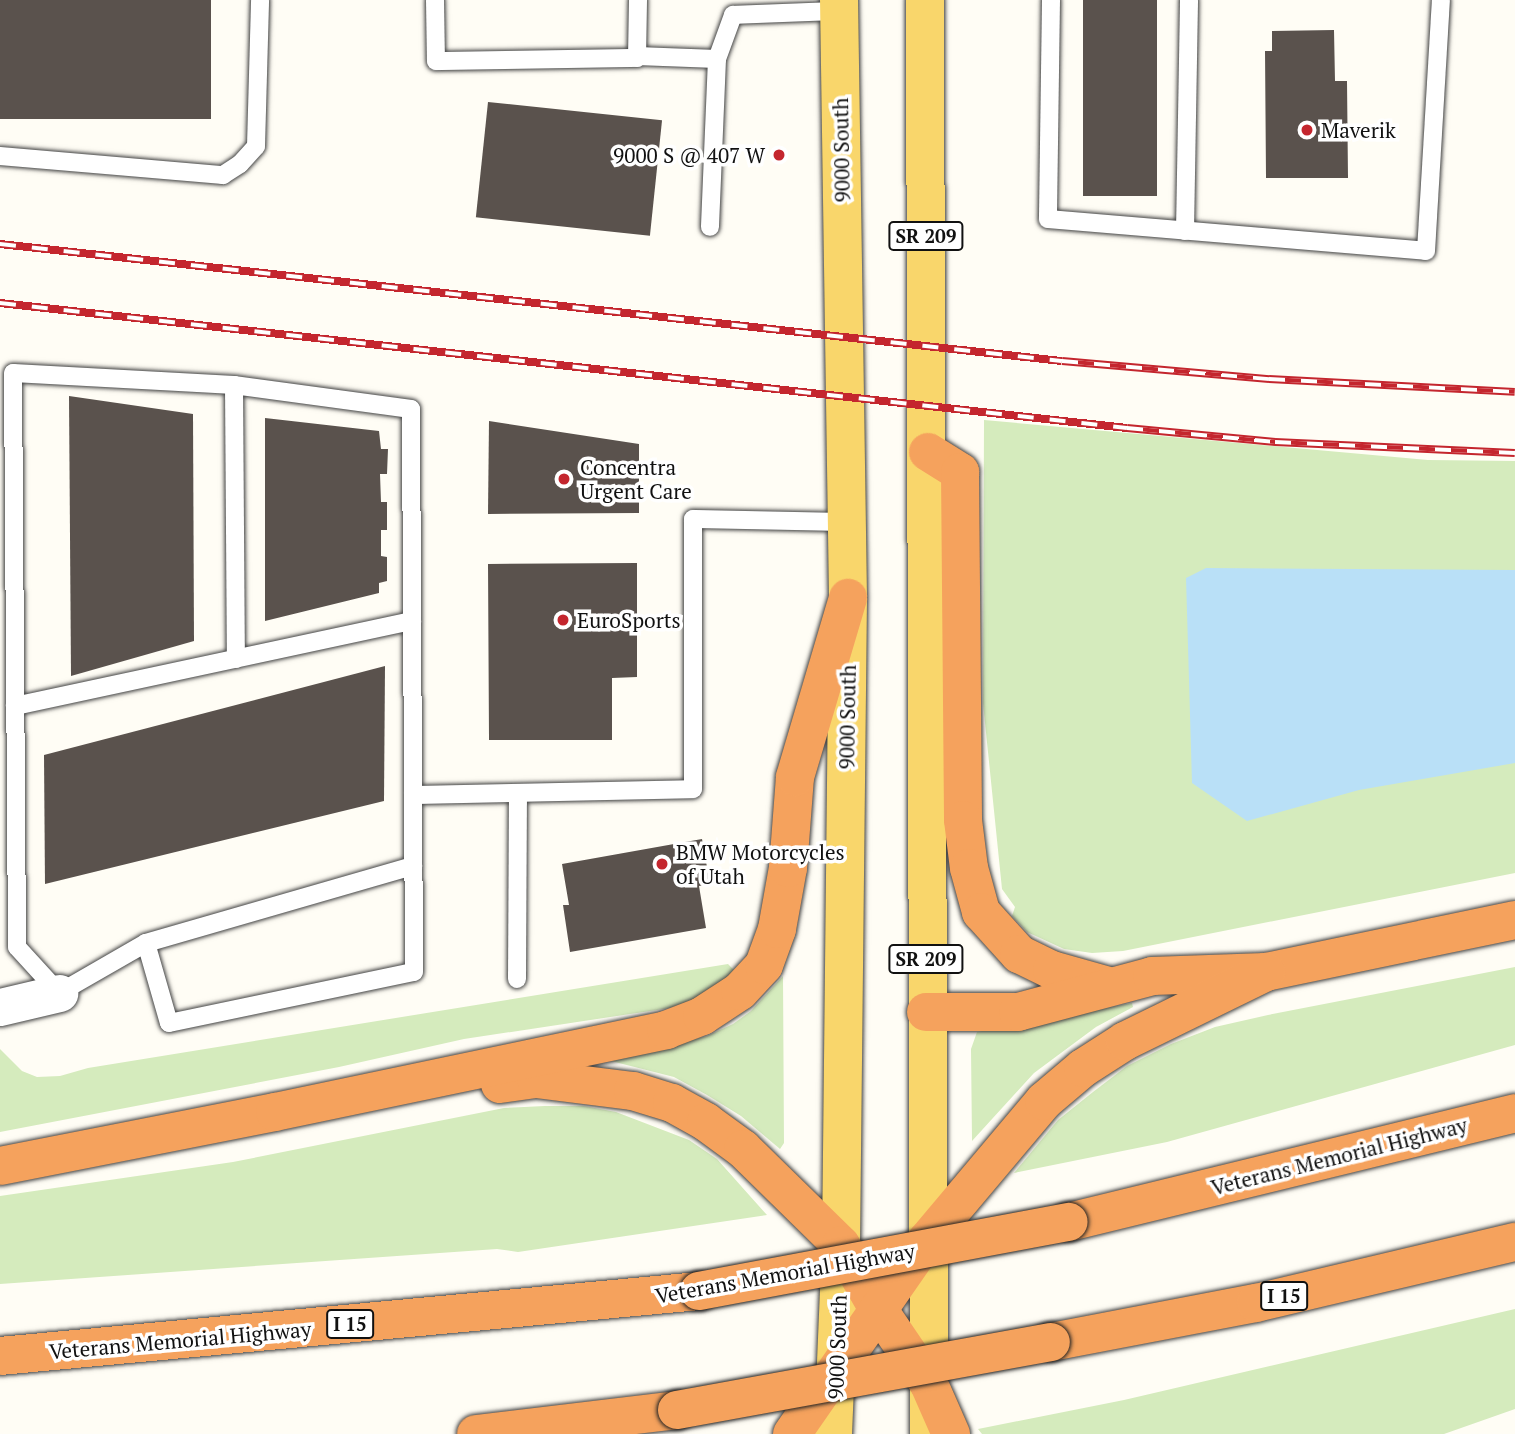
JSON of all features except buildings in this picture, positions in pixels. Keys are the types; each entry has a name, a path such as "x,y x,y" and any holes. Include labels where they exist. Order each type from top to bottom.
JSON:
{"highway":[{"path":"928,452 960,472 963,821 969,868 981,912 1019,954 1052,970 1109,986"},
{"path":"0,1166 275,1112 666,1030 702,1016 740,991 764,965 777,929 788,868 795,777 848,598"},
{"path":"926,1012 1018,1012 1152,976 1266,972 1515,920"},
{"path":"792,1434 927,1240 1044,1101 1083,1068 1125,1041 1266,972"},
{"path":"275,1112 536,1079 633,1091 672,1103 706,1122 743,1149 841,1245 878,1309 929,1384 951,1434"},
{"name":"Veterans Memorial Highway","path":"0,1356 699,1291 1069,1222 1515,1113"},
{"name":"I 15","path":"476,1434 677,1409 1051,1342 1256,1303 1515,1242"}],"main road":[{"name":"SR 209","path":"925,0 929,1434"},
{"name":"9000 South","path":"833,1434 841,1245 848,598 839,6"}],"street":[{"path":"0,1007 59,993"}],"lane":[{"path":"0,156 223,174 240,164 256,146 260,0"},
{"path":"435,0 436,61 637,56 717,59"},
{"path":"637,56 638,0"},
{"path":"1051,0 1048,219 1426,251 1441,0"},
{"path":"1185,231 1189,0"},
{"path":"710,227 717,59 733,7 839,6"},
{"path":"146,943 169,1023 414,972 411,409 233,385 13,373 17,947 59,993 146,943 413,866"},
{"path":"233,385 236,659"},
{"path":"413,795 693,789 693,519 847,522"},
{"path":"15,706 412,621"},
{"path":"517,979 518,793"}],"green space":[{"path":"984,420 1428,460 1515,461 1515,873 1123,951 1092,953 1064,949 1027,932 1012,916 1015,907 1002,889 983,703"},
{"path":"728,964 734,970 713,992 670,1008 464,1039 339,1067 0,1132 0,1049 22,1071 37,1077 60,1076 88,1068"},
{"path":"1515,967 1515,1045 1167,1142 1014,1173 1058,1120 1127,1066 1171,1044 1215,1027 1268,1015"},
{"path":"783,976 784,1143 780,1149 741,1116 674,1077 611,1061 707,1036 733,1024 751,1011"},
{"path":"1132,1003 1133,1007 1096,1027 1034,1073 972,1141 971,1049 977,1032"},
{"path":"584,1106 616,1112 689,1140 717,1159 767,1215 518,1252 497,1249 0,1284 0,1196 233,1162 504,1108"},
{"path":"1515,1309 1515,1409 1444,1434 982,1434 978,1429 1124,1400"}],"water":[{"path":"1206,568 1515,570 1515,763 1359,790 1247,821 1192,783 1186,578"}],"railway":[{"path":"0,244 1062,361 1269,379 1515,392"},
{"path":"0,303 1127,428 1275,442 1515,453"}],"place":[{"name":"Maverik","path":"1307,130"},
{"name":"9000 S @ 407 W","path":"779,155"},
{"name":"Concentra Urgent Care","path":"564,479"},
{"name":"EuroSports","path":"563,620"},
{"name":"BMW Motorcycles of Utah","path":"662,864"}]}
